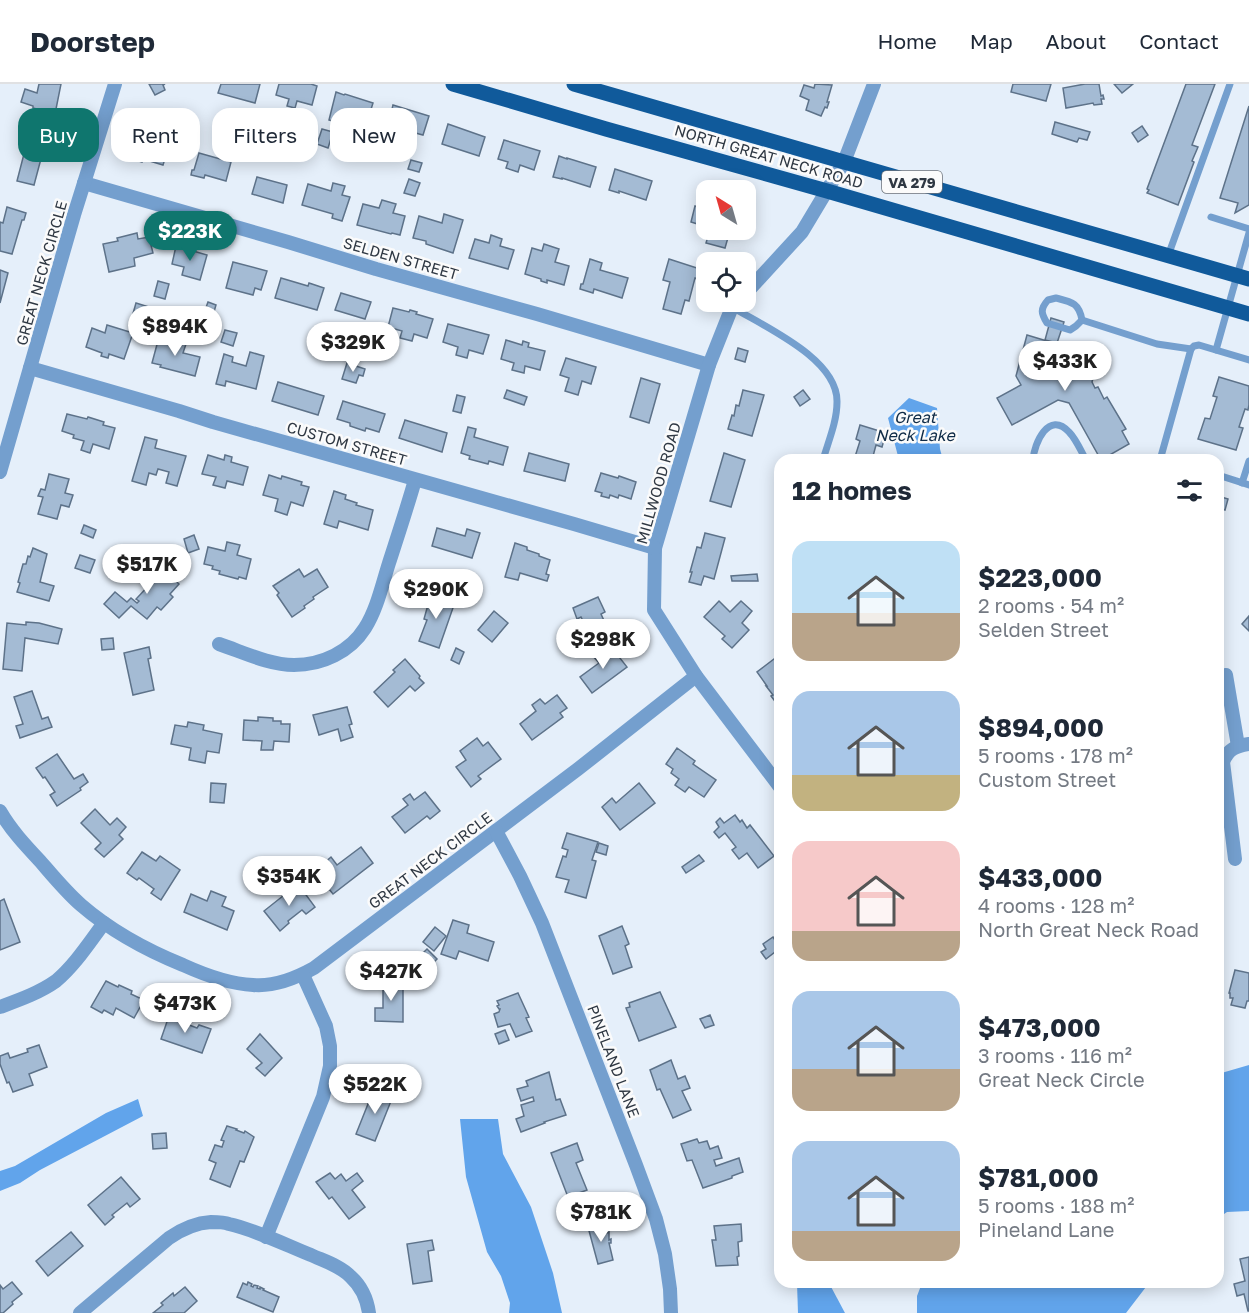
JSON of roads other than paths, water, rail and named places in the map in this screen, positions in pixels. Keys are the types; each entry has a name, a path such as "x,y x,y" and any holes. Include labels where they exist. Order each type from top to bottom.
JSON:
{"main road":[{"name":"NORTH GREAT NECK ROAD","path":"453,84 1249,314"},
{"name":"NORTH GREAT NECK ROAD","path":"574,84 597,87 844,162 1243,277"}],"street":[{"name":"GREAT NECK CIRCLE","path":"0,472 115,84"},
{"path":"756,282 802,232 827,191 844,162 874,84"},
{"name":"SELDEN STREET","path":"84,183 709,365"},
{"name":"MILLWOOD ROAD","path":"732,312 709,365 655,548 654,610 696,676 774,779"},
{"name":"CUSTOM STREET","path":"30,368 213,423 655,548"},
{"path":"219,644 274,663 293,665 311,664 342,652 366,628 376,606 416,480"},
{"path":"1226,675 1244,745 1231,749 1224,762 1234,859"},
{"name":"GREAT NECK CIRCLE","path":"0,811 18,837 67,891 104,923 168,959 203,974 254,986 284,982 314,968 587,762 696,676"},
{"name":"PINELAND LANE","path":"496,831 542,923 656,1219 665,1254 671,1313"},
{"path":"0,1007 39,991 56,981 73,964 104,923"},
{"path":"266,1237 323,1097 330,1066 330,1046 326,1026 303,975"},
{"path":"80,1313 182,1229 213,1222 228,1223 339,1268 359,1285 366,1298 369,1313"}],"lane":[{"path":"1168,256 1230,84"},
{"path":"1211,217 1249,231 1243,277 1227,308 1216,350"},
{"path":"1056,298 1072,302 1078,308 1082,320 1070,330 1047,323 1042,313 1044,305 1048,300 1056,298"},
{"path":"747,312 802,349 830,377 837,401 836,418 825,454"},
{"path":"1082,320 1157,344 1191,349 1198,345 1249,360"},
{"path":"1161,454 1191,349"},
{"path":"1034,454 1042,432 1054,425 1067,430 1082,454"},
{"path":"1224,477 1246,484 1249,461"}],"water":[{"name":"Great Neck Lake","path":"909,398 937,408 941,454 897,454 888,418"},
{"path":"1249,1065 1249,1211 1224,1214 1224,1072"},
{"path":"138,1099 143,1116 40,1170 20,1183 0,1191 0,1171 15,1166 106,1113"},
{"path":"460,1119 498,1119 503,1154 531,1207 553,1273 562,1313 509,1313 510,1303 501,1276 487,1252 466,1177"},
{"path":"797,1288 832,1288 845,1313 798,1313"},
{"path":"920,1288 1145,1288 1126,1313 917,1313 917,1296"}]}
